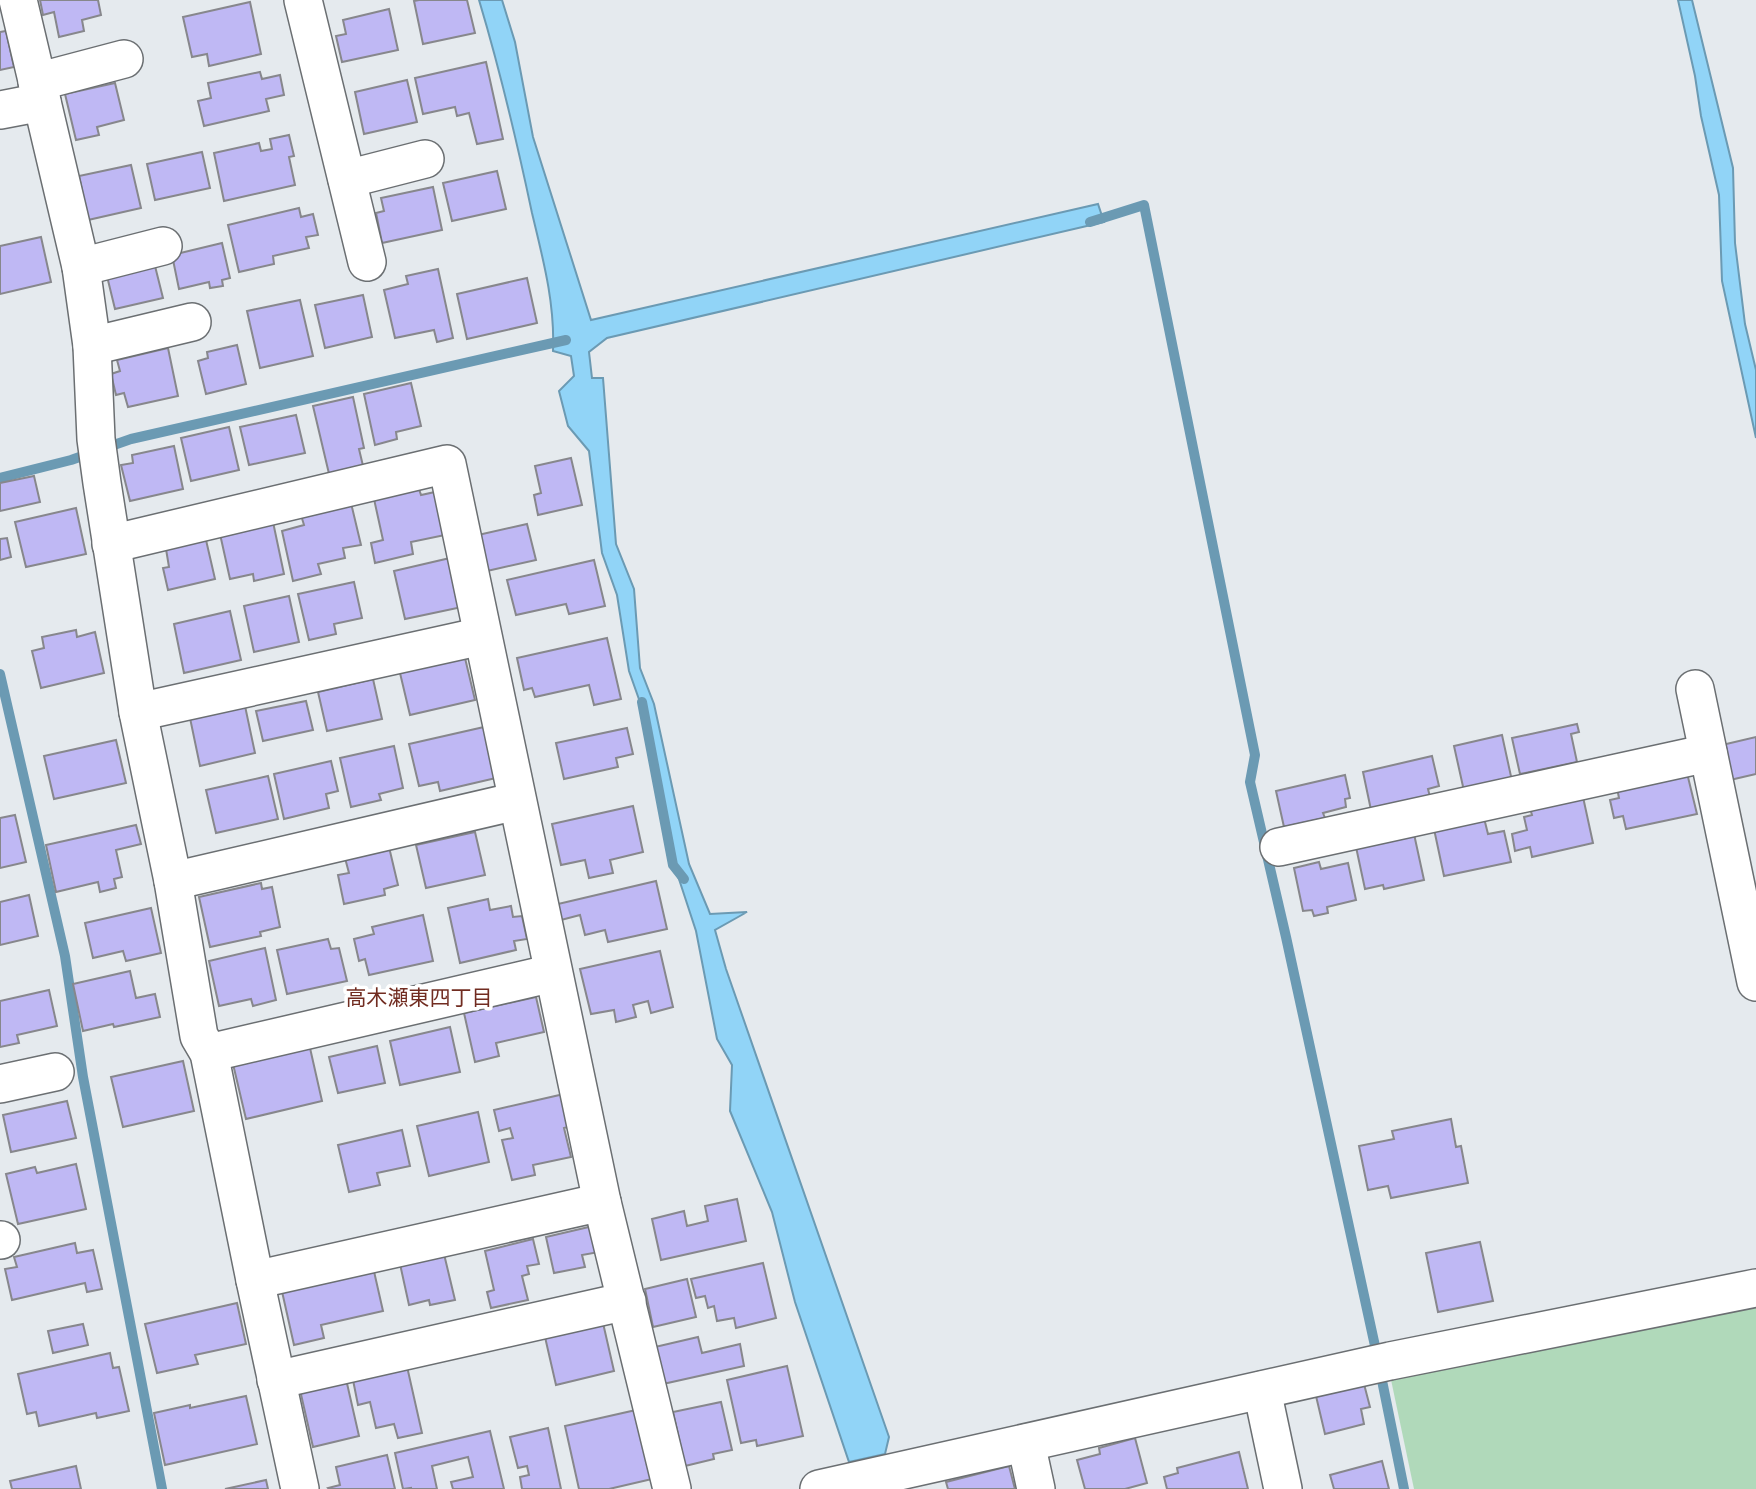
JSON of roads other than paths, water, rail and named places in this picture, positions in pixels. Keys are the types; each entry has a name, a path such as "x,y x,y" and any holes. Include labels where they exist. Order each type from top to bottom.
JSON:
{"street":[{"path":"18,0 81,267 92,346 98,452 111,544 138,712 173,881 199,1036 209,1053 300,1489"},
{"path":"312,2 366,262"},
{"path":"0,110 124,59"},
{"path":"347,179 425,159"},
{"path":"81,267 163,246"},
{"path":"92,346 192,322"},
{"path":"111,544 447,464 602,1202 672,1489"},
{"path":"138,712 482,636"},
{"path":"1695,689 1756,982"},
{"path":"1279,847 1709,753"},
{"path":"173,881 517,801"},
{"path":"209,1053 553,973"},
{"path":"0,1084 55,1072"},
{"path":"255,1280 602,1202"},
{"path":"868,1482 1026,1443 1376,1364 1756,1288"},
{"path":"276,1380 627,1301"},
{"path":"1262,1390 1283,1489"},
{"path":"1026,1443 1036,1489"}],"water":[{"path":"479,0 502,0 515,42 533,137 591,320 1098,204 1104,222 607,338 589,352 592,378 603,378 616,544 634,589 640,668 654,704 689,864 710,914 747,912 715,930 726,969 889,1437 885,1454 849,1462 795,1302 772,1212 730,1111 732,1065 717,1039 696,931 677,873 647,722 629,671 617,595 602,553 589,451 568,426 559,391 574,376 571,356 553,351 552,316 544,264 508,106"},
{"path":"1678,0 1692,0 1733,168 1735,243 1745,324 1756,370 1756,438 1722,281 1719,195"}],"waterway":[{"path":"1090,222 1144,205 1255,755 1250,782 1286,937 1404,1489"},
{"path":"0,478 71,460 131,439 566,340"},
{"path":"0,674 65,956 83,1077 162,1489"},
{"path":"642,702 673,865 684,879"}],"district":[{"name":"高木瀬東四丁目","path":"419,998"}]}
